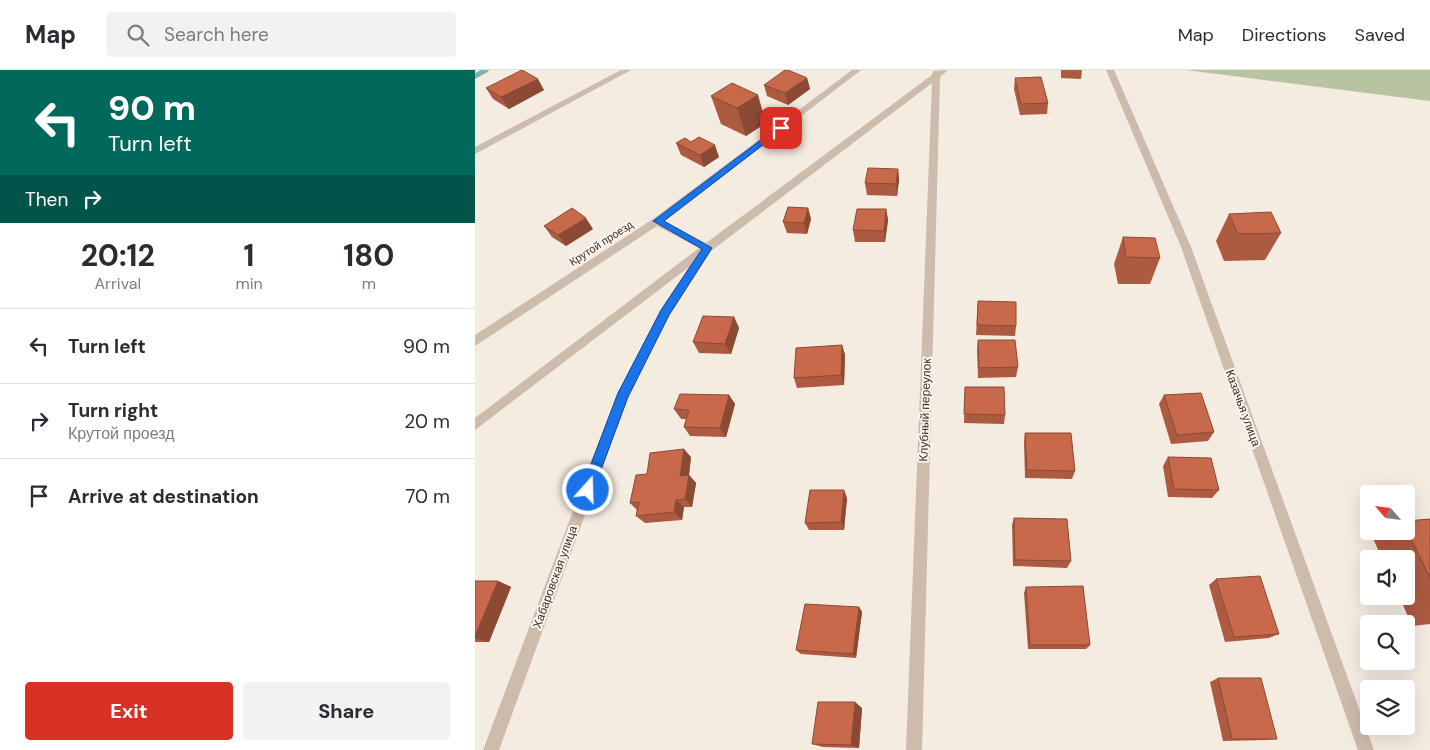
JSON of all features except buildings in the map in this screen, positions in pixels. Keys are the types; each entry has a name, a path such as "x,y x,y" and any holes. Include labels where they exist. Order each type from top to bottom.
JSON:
{"street":[{"path":"475,151 627,70"},
{"name":"Крутой проезд","path":"475,342 657,221 857,70"},
{"name":"Казачья улица","path":"1110,70 1186,247 1366,750"},
{"path":"475,425 939,72"},
{"name":"Клубный переулок","path":"914,750 939,72"},
{"path":"657,221 707,248"},
{"name":"Хабаровская улица","path":"491,750 622,397 665,313 707,248"}],"green space":[{"path":"1186,70 1430,70 1430,101"}],"waterway":[{"path":"475,76 486,70"}],"route":[{"path":"588,490 622,397 665,313 707,248 657,221 781,128"}]}
